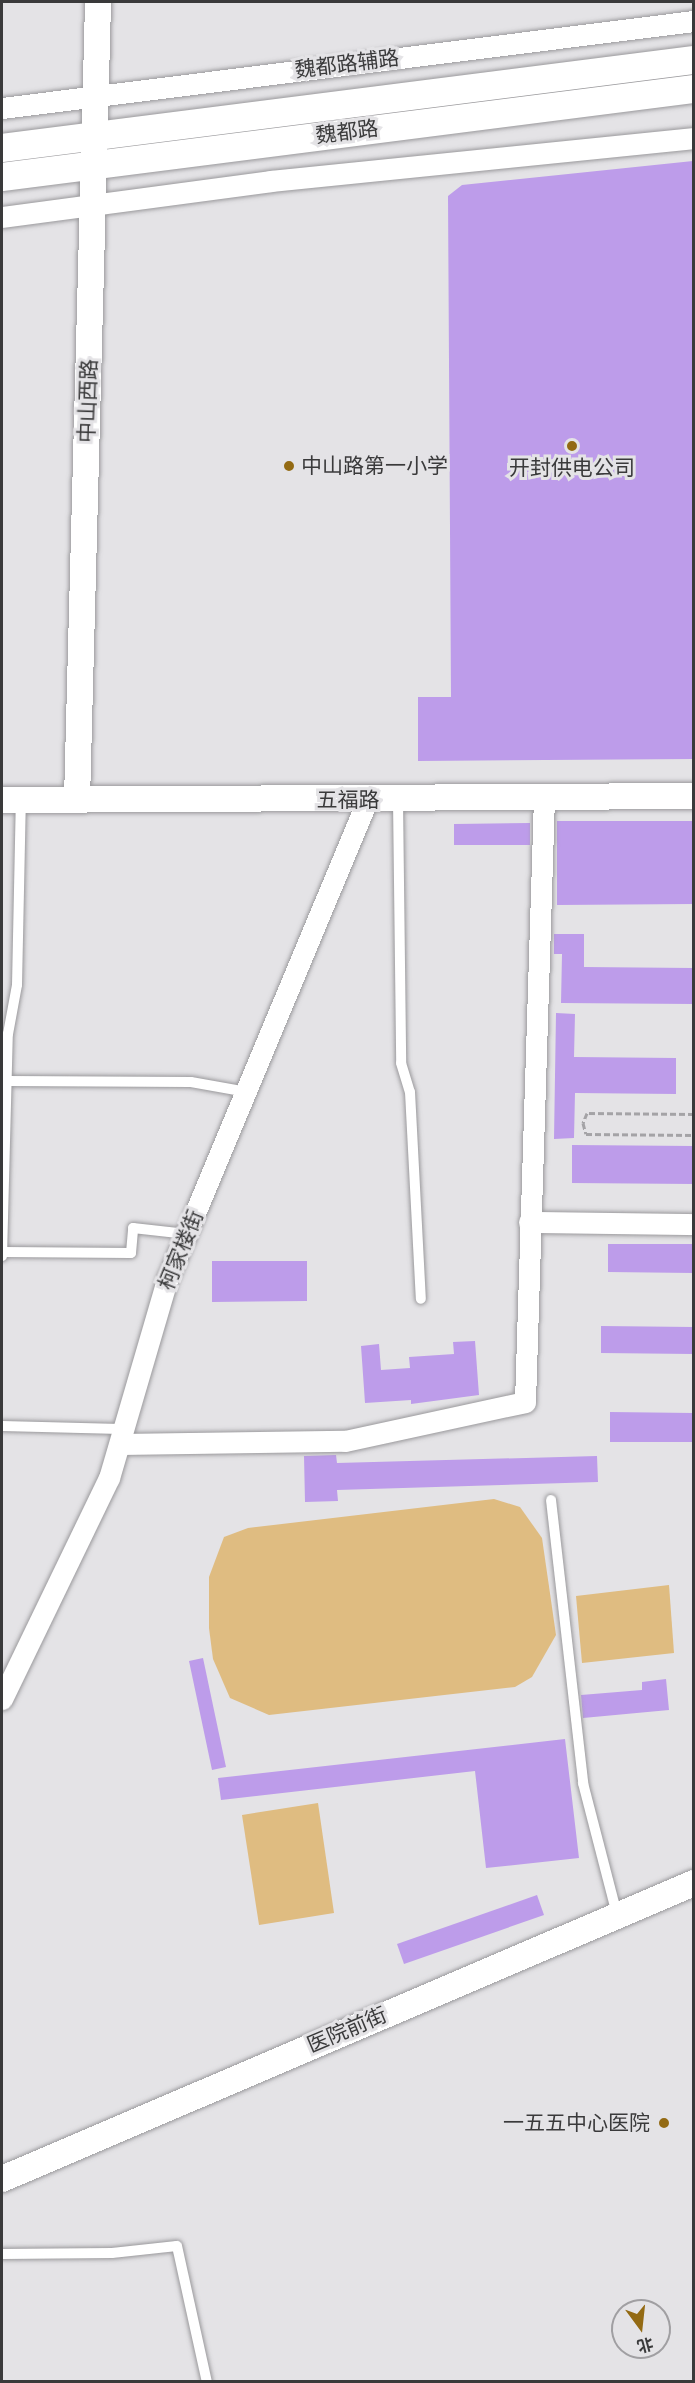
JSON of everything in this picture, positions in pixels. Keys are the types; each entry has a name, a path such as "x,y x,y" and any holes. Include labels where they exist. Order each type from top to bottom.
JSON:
{"main road":[{"name":"魏都路","path":"2,148 693,60"},
{"name":"魏都路","path":"2,177 693,89"}],"street":[{"name":"中山西路","path":"77,800 98,2"},
{"name":"魏都路辅路","path":"2,108 693,21"},
{"path":"2,217 693,138"},
{"name":"五福路","path":"11,800 366,801 693,796"},
{"path":"120,1437 345,1441 518,1408 525,1402 544,799"},
{"name":"柯家楼街","path":"2,1699 91,1522 187,1234 248,1092 366,801"},
{"path":"529,1221 693,1224"},
{"name":"医院前街","path":"2,2179 693,1883"}],"lane":[{"path":"11,800 17,985 7,1081 2,1254 131,1253 133,1228 187,1234"},
{"path":"398,800 401,1063 410,1092 421,1299"},
{"path":"7,1081 191,1082 248,1092"},
{"path":"2,1426 120,1437"},
{"path":"551,1500 583,1783 617,1914"},
{"path":"2,2254 112,2253 177,2246 207,2382"}],"path":[{"path":"693,1113 587,1113 583,1123 586,1134 693,1135"}],"shaded area":[{"path":"494,1499 520,1507 542,1538 556,1635 532,1677 515,1687 269,1715 230,1698 213,1659 209,1628 209,1577 224,1537 248,1528"},
{"path":"669,1585 674,1653 582,1663 576,1596"},
{"path":"318,1803 334,1913 259,1925 242,1815"}],"building":[{"name":"开封供电公司","path":"693,161 693,759 418,761 418,697 451,697 448,196 462,185"},
{"path":"557,821 693,821 693,904 557,905"},
{"path":"530,823 530,845 454,845 454,824"},
{"path":"554,934 584,934 584,967 693,968 693,1004 561,1003 562,954 554,954"},
{"path":"556,1013 575,1014 574,1057 676,1058 676,1094 575,1093 574,1138 554,1139"},
{"path":"572,1145 693,1146 693,1184 572,1183"},
{"path":"608,1244 693,1244 693,1273 608,1272"},
{"path":"212,1261 307,1261 307,1301 212,1302"},
{"path":"601,1326 693,1327 693,1354 601,1353"},
{"path":"475,1341 479,1395 411,1404 411,1400 365,1403 361,1346 379,1344 381,1370 410,1368 409,1357 454,1354 453,1342"},
{"path":"610,1412 693,1413 693,1442 610,1442"},
{"path":"336,1455 337,1463 597,1456 598,1482 337,1490 338,1501 305,1502 304,1456"},
{"path":"203,1658 226,1767 212,1770 189,1661"},
{"path":"666,1679 669,1710 583,1718 581,1695 642,1690 642,1682"},
{"path":"565,1739 579,1858 486,1868 475,1771 221,1800 218,1778"},
{"path":"537,1895 544,1915 404,1964 397,1944"}],"place":[{"name":"开封供电公司","path":"572,446"},
{"name":"中山路第一小学","path":"289,466"},
{"name":"一五五中心医院","path":"664,2123"}]}
